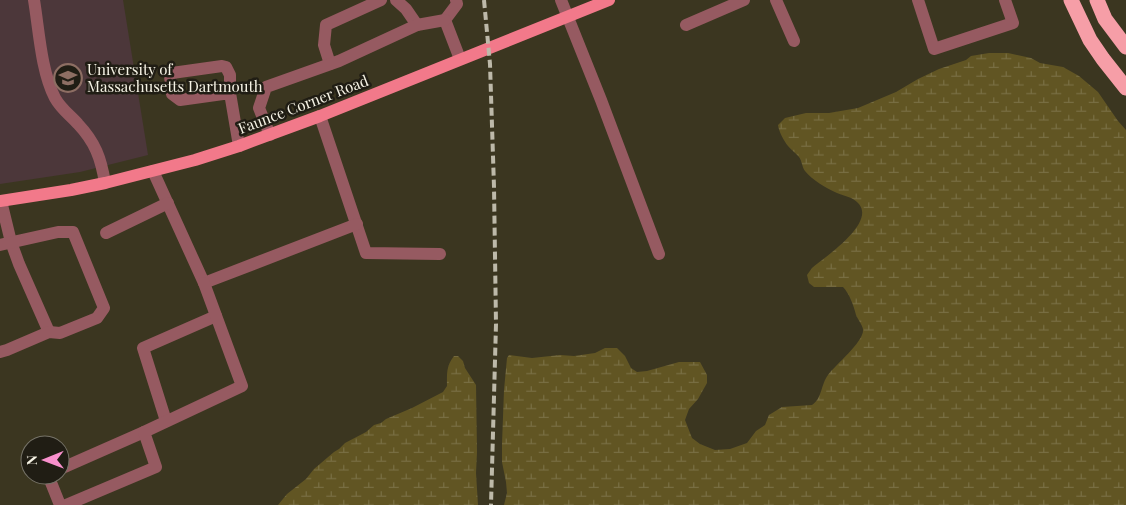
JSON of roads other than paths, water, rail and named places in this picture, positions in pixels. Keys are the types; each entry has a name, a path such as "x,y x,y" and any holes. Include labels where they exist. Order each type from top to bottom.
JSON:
{"highway":[{"path":"1071,0 1090,40 1126,88"},
{"path":"1097,0 1105,19 1126,47"}],"main road":[{"name":"Faunce Corner Road","path":"1,201 71,190 153,171 239,146 320,116 607,0"}],"lane":[{"path":"34,0 44,64 51,87 59,105 79,125 92,142 100,160 105,182"},
{"path":"330,64 324,45 326,25 381,0"},
{"path":"396,0 406,9 417,25"},
{"path":"270,135 259,108 266,87 330,64 417,25 446,20 456,4 456,0"},
{"path":"561,0 601,100 658,254"},
{"path":"686,25 744,0"},
{"path":"776,0 794,41"},
{"path":"918,0 934,48 1013,23 1005,0"},
{"path":"446,20 460,59"},
{"path":"230,93 180,100 172,94 170,76 172,73 226,67 230,75 230,93 239,146"},
{"path":"320,116 366,253 440,254"},
{"path":"70,465 242,386 204,283 153,171"},
{"path":"1,201 5,244 19,264 49,332"},
{"path":"106,233 168,203"},
{"path":"204,283 357,224"},
{"path":"0,352 49,332 60,333 97,318 104,308 73,232 58,232 5,244"},
{"path":"166,421 143,348 216,316"},
{"path":"66,505 156,467 144,432"},
{"path":"52,485 60,505"}],"railway":[{"path":"484,0 490,64 496,324 491,505"}],"place":[{"name":"University of Massachusetts Dartmouth","path":"68,78"}]}
